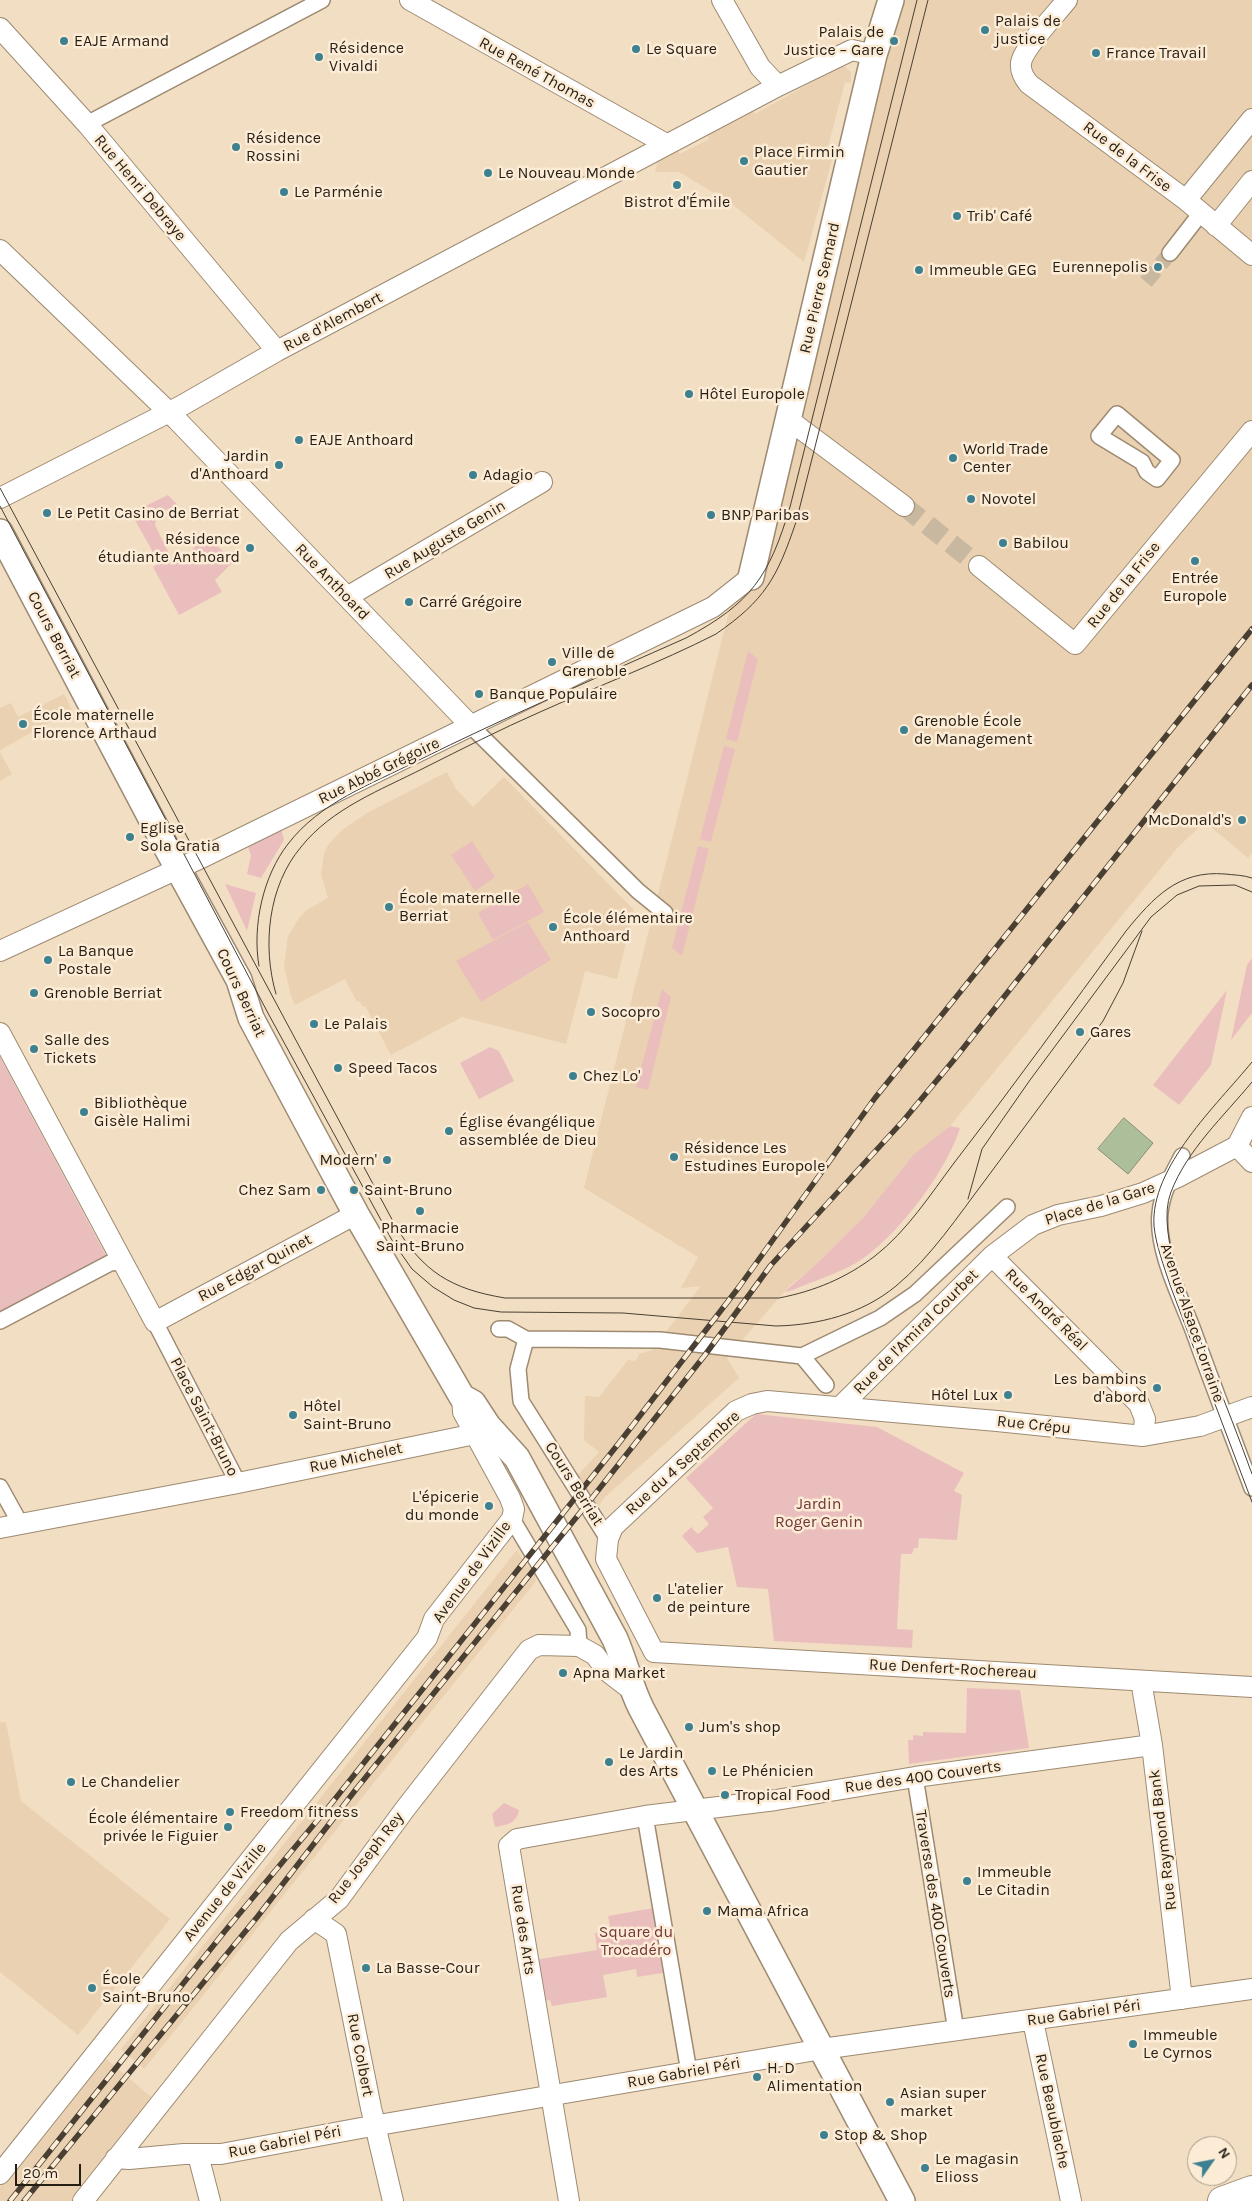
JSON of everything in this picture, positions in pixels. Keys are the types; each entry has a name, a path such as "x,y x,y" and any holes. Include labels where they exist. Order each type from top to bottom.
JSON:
{"main road":[{"path":"1222,2201 1252,2190"}],"street":[{"path":"87,124 322,0"},
{"name":"Rue René Thomas","path":"410,0 666,144"},
{"path":"722,0 760,67 778,86"},
{"name":"Rue Pierre Semard","path":"751,577 874,55 891,0"},
{"name":"Rue de la Frise","path":"1067,0 1026,51 1021,63 1023,76 1029,84 1193,207 1252,255"},
{"name":"Rue Henri Debraye","path":"0,28 87,124 278,351"},
{"path":"666,144 852,50 874,55"},
{"path":"1170,253 1193,207 1252,119"},
{"name":"Rue d'Alembert","path":"0,498 168,412 278,351 666,144"},
{"path":"1216,226 1252,181"},
{"name":"Rue Anthoard","path":"0,250 168,412 471,726 638,892 665,913"},
{"path":"1117,414 1124,419 1172,460 1157,479 1147,472 1142,462 1099,436 1117,414"},
{"path":"789,420 795,422 904,506"},
{"name":"Rue de la Frise","path":"979,566 1075,644 1252,431"},
{"name":"Rue Auguste Genin","path":"347,597 542,482"},
{"name":"Cours Berriat","path":"0,532 178,869 239,980 251,1018 356,1214 462,1397 463,1412 513,1514 578,1630 580,1646"},
{"name":"Rue Abbé Grégoire","path":"0,951 178,869 713,607 751,577"},
{"name":"Place Saint-Bruno","path":"0,1033 155,1322 238,1483 0,1528"},
{"path":"1252,1117 1237,1146 1252,1162"},
{"name":"Place de la Gare","path":"992,1256 1033,1225 1058,1215 1110,1204 1143,1193 1167,1183 1237,1146"},
{"name":"Avenue Alsace Lorraine","path":"1182,1156 1167,1183 1160,1214 1162,1244 1174,1282 1252,1488"},
{"path":"499,1329 508,1329 526,1339 660,1340 802,1356 880,1318 915,1294 1007,1207"},
{"name":"Rue Edgar Quinet","path":"155,1322 356,1214"},
{"name":"Rue de l'Amiral Courbet","path":"840,1407 992,1256"},
{"name":"Rue André Réal","path":"992,1256 1138,1404 1145,1419 1142,1436"},
{"path":"0,1321 110,1263 123,1262"},
{"name":"Cours Berriat","path":"526,1339 518,1369 521,1401 608,1539 606,1559 654,1652"},
{"path":"802,1356 826,1385"},
{"name":"Cours Berriat","path":"462,1397 473,1403 488,1426 516,1458 615,1639 630,1679 694,1809 902,2201"},
{"name":"Rue Crépu","path":"767,1401 1142,1436 1200,1426 1252,1406"},
{"name":"Rue du 4 Septembre","path":"608,1539 613,1527 736,1411 752,1404 767,1401"},
{"name":"Rue Michelet","path":"238,1483 475,1434"},
{"path":"0,1487 21,1525"},
{"name":"Avenue de Vizille","path":"0,2174 427,1638 434,1620 513,1514"},
{"name":"Rue Joseph Rey","path":"83,2201 289,1941 339,1898 405,1809 529,1650 539,1645 580,1646"},
{"path":"580,1646 595,1655 607,1671 630,1679 654,1652"},
{"name":"Rue Denfert-Rochereau","path":"654,1652 1252,1687"},
{"name":"Rue Raymond Bank","path":"1141,1681 1152,1745 1182,1999"},
{"name":"Rue des 400 Couverts","path":"694,1809 776,1800 915,1777 1152,1745"},
{"name":"Traverse des 400 Couverts","path":"915,1777 956,2031"},
{"name":"Rue des Arts","path":"569,2201 509,1846 516,1839 694,1809"},
{"path":"645,1816 688,2072"},
{"name":"Rue Colbert","path":"314,1919 336,1934 393,2201"},
{"name":"Rue Gabriel Péri","path":"116,2158 129,2160 184,2154 221,2154 822,2049 1252,1989"},
{"name":"Rue Beaublache","path":"1033,2021 1071,2201"},
{"path":"198,2155 210,2201"}],"shaded area":[{"path":"883,0 1252,0 1252,853 1248,858 1205,822 1178,847 950,1126 913,1155 862,1219 811,1269 789,1286 727,1358 739,1378 605,1497 598,1507 578,1475 599,1452 584,1440 585,1396 599,1397 628,1360 634,1361 639,1354 652,1350 701,1286 681,1288 698,1257 584,1188"},
{"name":"Place Firmin Gautier","path":"843,65 851,72 851,83 845,82 826,154 833,156 804,262 716,191 714,193 679,172 655,172 658,159 676,148 680,154 709,139 706,132 751,108 755,114"},
{"name":"École maternelle Florence Arthaud","path":"64,694 72,710 0,750 0,708 11,703 18,717"},
{"name":"École maternelle Florence Arthaud","path":"0,752 12,774 0,781"},
{"path":"447,772 456,789 473,807 504,777 634,910 617,979 585,971 566,1044 462,1017 391,1055 365,1006 363,1007 359,1001 357,1002 345,979 295,1005 291,996 284,966 288,936 299,918 307,910 328,898 321,874 324,853 328,845 342,830 367,813"},
{"path":"1124,1118 1153,1143 1128,1174 1098,1149"},
{"path":"517,1550 527,1566 534,1568 536,1581 144,2069 121,2049"},
{"path":"0,1722 6,1722 21,1801 170,1919 78,2035 0,1972"},
{"path":"104,2057 156,2101 74,2201 0,2201 0,2186"}],"green space":[{"path":"168,495 178,505 157,514 155,525 171,558 168,561 171,565 184,559 206,534 233,562 215,580 222,592 179,615 153,567 159,563 131,513"},
{"path":"748,651 758,659 737,742 726,739"},
{"path":"724,746 735,749 711,842 700,839"},
{"path":"281,829 284,840 261,878 247,874 251,856 248,847"},
{"path":"472,841 495,877 475,891 451,855"},
{"path":"698,846 709,849 682,956 672,948"},
{"path":"225,884 256,893 247,931"},
{"path":"528,884 544,912 493,940 478,913"},
{"path":"528,922 551,960 481,1002 456,961"},
{"path":"1252,958 1252,1013 1231,1040 1247,965"},
{"path":"662,989 671,997 648,1090 636,1087"},
{"path":"1227,990 1211,1065 1179,1105 1153,1085"},
{"path":"490,1047 499,1051 514,1081 479,1099 460,1063"},
{"path":"0,1057 110,1263 0,1321"},
{"path":"950,1126 960,1128 944,1164 918,1203 887,1238 849,1267 784,1292 811,1269 862,1219 913,1155"},
{"name":"Jardin Roger Genin","path":"756,1414 877,1427 964,1473 954,1491 962,1495 957,1540 919,1538 918,1548 914,1548 912,1554 901,1554 897,1629 913,1630 912,1648 774,1641 768,1589 737,1587 728,1547 697,1553 682,1536 691,1527 698,1534 709,1524 703,1517 713,1508 686,1478"},
{"path":"967,1688 1020,1690 1029,1748 909,1764 908,1740 913,1740 913,1735 923,1736 923,1732 966,1733"},
{"path":"504,1803 519,1810 518,1814 511,1823 495,1827 492,1814"},
{"name":"Square du Trocadéro","path":"659,1907 669,1972 637,1977 636,1969 603,1975 607,1997 552,2006 550,2000 541,2001 534,1960 597,1950 595,1933 611,1931 608,1916"}],"tunnel":[{"path":"1146,282 1170,253"},
{"path":"904,506 979,566"}],"tram line":[{"path":"259,966 257,935 266,886 279,857 288,844 315,817 331,805 365,786 551,698 686,638 727,613 742,600 765,570 774,552 790,507 917,0"},
{"path":"276,994 269,956 271,917 275,898 281,880 290,863 313,833 327,821 374,792 496,732 673,655 716,634 746,610 767,586 782,558 796,522 928,0"},
{"path":"0,488 395,1225 416,1255 428,1266 440,1276 469,1289 505,1298 779,1298 805,1292 830,1283 853,1271 887,1246 908,1224 1126,931 1157,897 1180,882 1208,874 1225,874 1252,878"},
{"path":"0,506 269,1015 393,1242 412,1269 433,1287 454,1300 474,1308 501,1312 623,1313 776,1326 824,1320 854,1311 869,1304 883,1296 909,1275 932,1249 1103,1021 1123,983 1142,931"},
{"path":"968,1199 982,1149 1030,1080 1151,917 1177,895 1199,886 1235,885 1252,892"},
{"path":"1252,1062 1188,1138 1174,1160 1163,1182 1156,1204 1154,1226 1158,1248 1170,1285 1252,1502"},
{"path":"1252,1082 1207,1134 1186,1162 1171,1192 1167,1210 1172,1255 1187,1305 1252,1474"}],"railway":[{"path":"10,2201 225,1931 331,1804 619,1443 739,1287 875,1098 1252,629"},
{"path":"24,2201 258,1916 357,1788 592,1498 705,1355 771,1265 903,1121 953,1061 1252,685"}],"place":[{"name":"Palais de justice","path":"985,30"},
{"name":"EAJE Armand","path":"64,41"},
{"name":"Palais de Justice – Gare","path":"894,41"},
{"name":"Le Square","path":"636,49"},
{"name":"France Travail","path":"1096,53"},
{"name":"Résidence Vivaldi","path":"319,57"},
{"name":"Résidence Rossini","path":"236,147"},
{"name":"Place Firmin Gautier","path":"744,161"},
{"name":"Le Nouveau Monde","path":"488,173"},
{"name":"Bistrot d'Émile","path":"677,185"},
{"name":"Le Parménie","path":"284,192"},
{"name":"Trib' Café","path":"957,216"},
{"name":"Eurennepolis","path":"1158,267"},
{"name":"Immeuble GEG","path":"919,270"},
{"name":"Hôtel Europole","path":"689,394"},
{"name":"EAJE Anthoard","path":"299,440"},
{"name":"World Trade Center","path":"953,458"},
{"name":"Jardin d'Anthoard","path":"279,465"},
{"name":"Adagio","path":"473,475"},
{"name":"Novotel","path":"971,499"},
{"name":"Le Petit Casino de Berriat","path":"47,513"},
{"name":"BNP Paribas","path":"711,515"},
{"name":"Babilou","path":"1003,543"},
{"name":"Résidence étudiante Anthoard","path":"250,548"},
{"name":"Entrée Europole","path":"1195,561"},
{"name":"Carré Grégoire","path":"409,602"},
{"name":"Ville de Grenoble","path":"552,662"},
{"name":"Banque Populaire","path":"479,694"},
{"name":"École maternelle Florence Arthaud","path":"23,724"},
{"name":"Grenoble École de Management","path":"904,730"},
{"name":"McDonald's","path":"1242,820"},
{"name":"Eglise Sola Gratia","path":"130,837"},
{"name":"École maternelle Berriat","path":"389,907"},
{"name":"École élémentaire Anthoard","path":"553,927"},
{"name":"La Banque Postale","path":"48,960"},
{"name":"Grenoble Berriat","path":"34,993"},
{"name":"Socopro","path":"591,1012"},
{"name":"Le Palais","path":"314,1024"},
{"name":"Gares","path":"1080,1032"},
{"name":"Salle des Tickets","path":"34,1049"},
{"name":"Speed Tacos","path":"338,1068"},
{"name":"Chez Lo'","path":"573,1076"},
{"name":"Bibliothèque Gisèle Halimi","path":"84,1112"},
{"name":"Église évangélique assemblée de Dieu","path":"449,1131"},
{"name":"Résidence Les Estudines Europole","path":"674,1157"},
{"name":"Modern'","path":"387,1160"},
{"name":"Chez Sam","path":"321,1190"},
{"name":"Saint-Bruno","path":"354,1190"},
{"name":"Pharmacie Saint-Bruno","path":"420,1211"},
{"name":"Les bambins d'abord","path":"1157,1388"},
{"name":"Hôtel Lux","path":"1008,1395"},
{"name":"Hôtel Saint-Bruno","path":"293,1415"},
{"name":"L'épicerie du monde","path":"489,1506"},
{"name":"L'atelier de peinture","path":"657,1598"},
{"name":"Apna Market","path":"563,1673"},
{"name":"Jum's shop","path":"689,1727"},
{"name":"Le Jardin des Arts","path":"609,1762"},
{"name":"Le Phénicien","path":"712,1771"},
{"name":"Le Chandelier","path":"71,1782"},
{"name":"Tropical Food","path":"725,1795"},
{"name":"Freedom fitness","path":"230,1812"},
{"name":"École élémentaire privée le Figuier","path":"228,1827"},
{"name":"Immeuble Le Citadin","path":"967,1881"},
{"name":"Mama Africa","path":"707,1911"},
{"name":"La Basse-Cour","path":"366,1968"},
{"name":"École Saint-Bruno","path":"92,1988"},
{"name":"Immeuble Le Cyrnos","path":"1133,2044"},
{"name":"H. D Alimentation","path":"757,2077"},
{"name":"Asian super market","path":"890,2102"},
{"name":"Stop & Shop","path":"824,2135"},
{"name":"Le magasin Elioss","path":"925,2168"}]}
